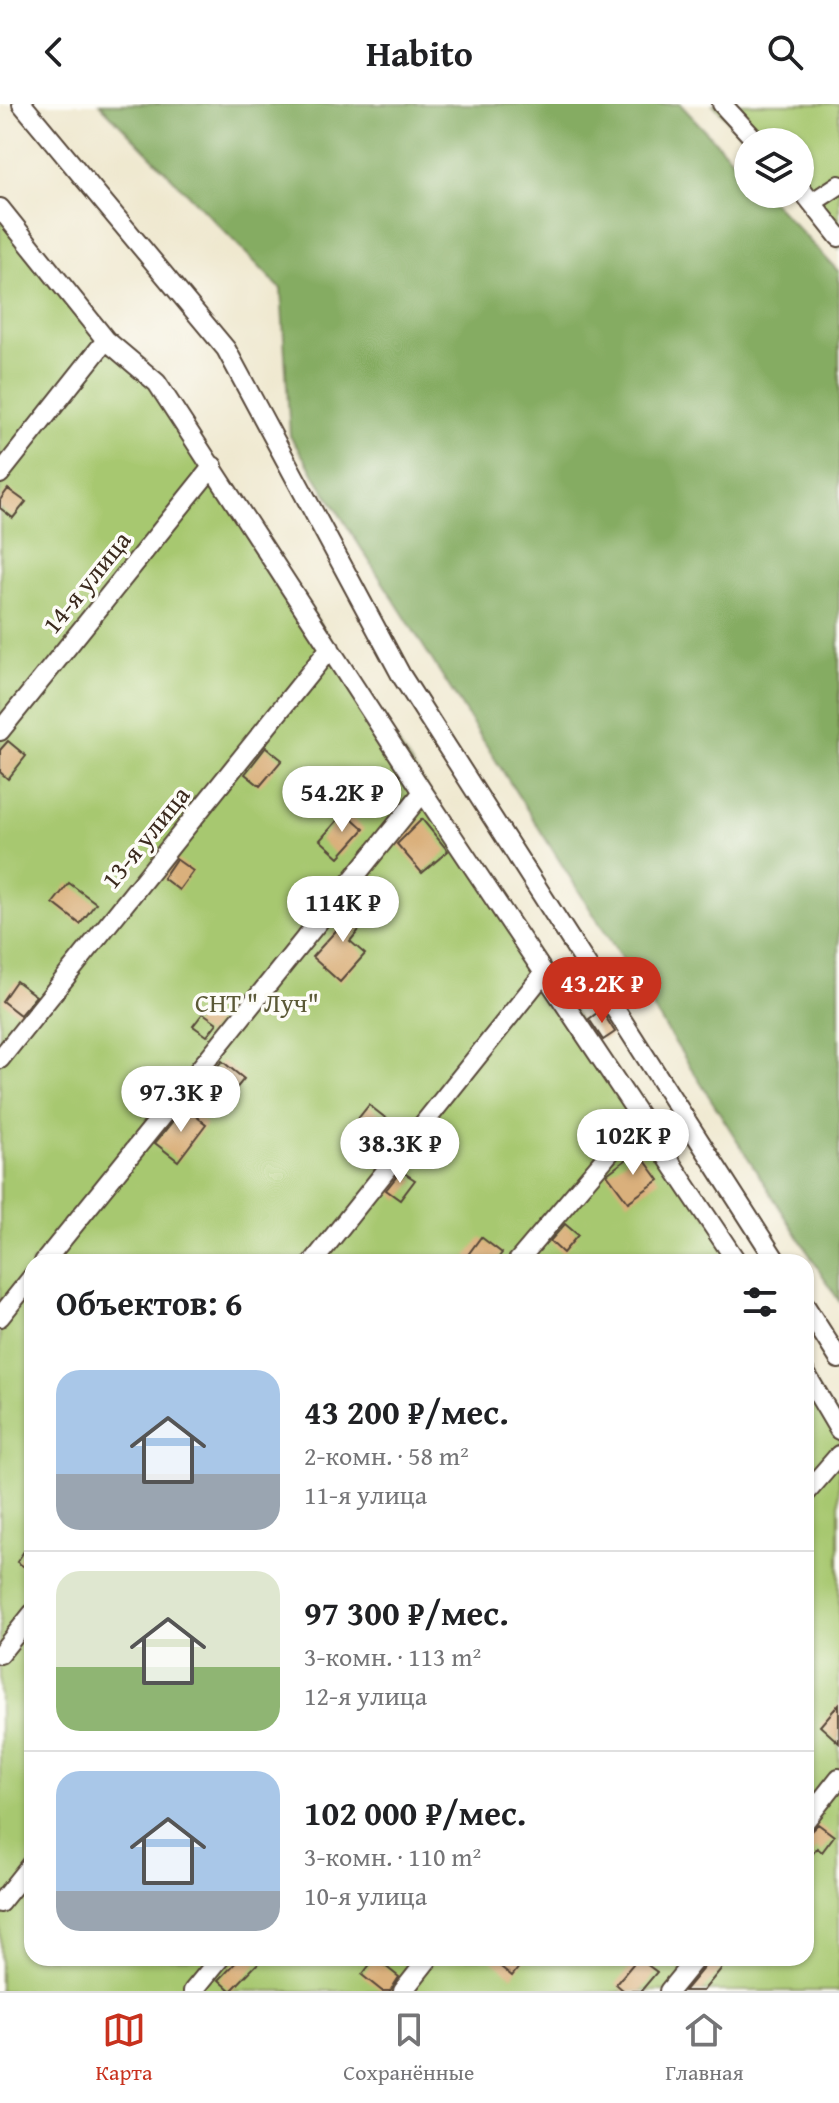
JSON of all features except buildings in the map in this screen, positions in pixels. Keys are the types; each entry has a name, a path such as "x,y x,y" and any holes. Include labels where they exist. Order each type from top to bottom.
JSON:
{"street":[{"path":"22,104 226,349 401,675 772,1254"},
{"path":"722,104 744,128"},
{"path":"814,201 839,185"},
{"path":"814,203 839,237"},
{"path":"3,219 106,340 157,383 423,792 732,1254"},
{"path":"0,474 106,340"},
{"name":"14-я улица","path":"0,731 213,466"},
{"name":"13-я улица","path":"0,1059 330,648"},
{"path":"50,1254 423,792"},
{"path":"319,1254 544,973"},
{"path":"524,1254 640,1117"},
{"path":"0,1317 24,1287"},
{"path":"814,1320 839,1359"},
{"path":"814,1388 839,1430"},
{"path":"814,1484 839,1455"},
{"path":"0,1654 24,1624"},
{"path":"814,1810 839,1778"},
{"path":"0,1903 24,1873"},
{"path":"193,1991 213,1966"},
{"path":"403,1991 423,1966"},
{"path":"669,1991 689,1966"}],"green space":[{"path":"100,104 680,104 734,161 734,208 778,208 839,272 839,1301 814,1262 814,1254 809,1254 290,436 281,289"},
{"path":"713,104 839,104 839,249 810,208 814,208 814,128 735,128"},
{"name":"СНТ \" Луч\"","path":"0,205 105,332 156,374 733,1254 24,1254 24,1966 814,1966 814,1383 839,1424 839,1991 0,1991"}]}
